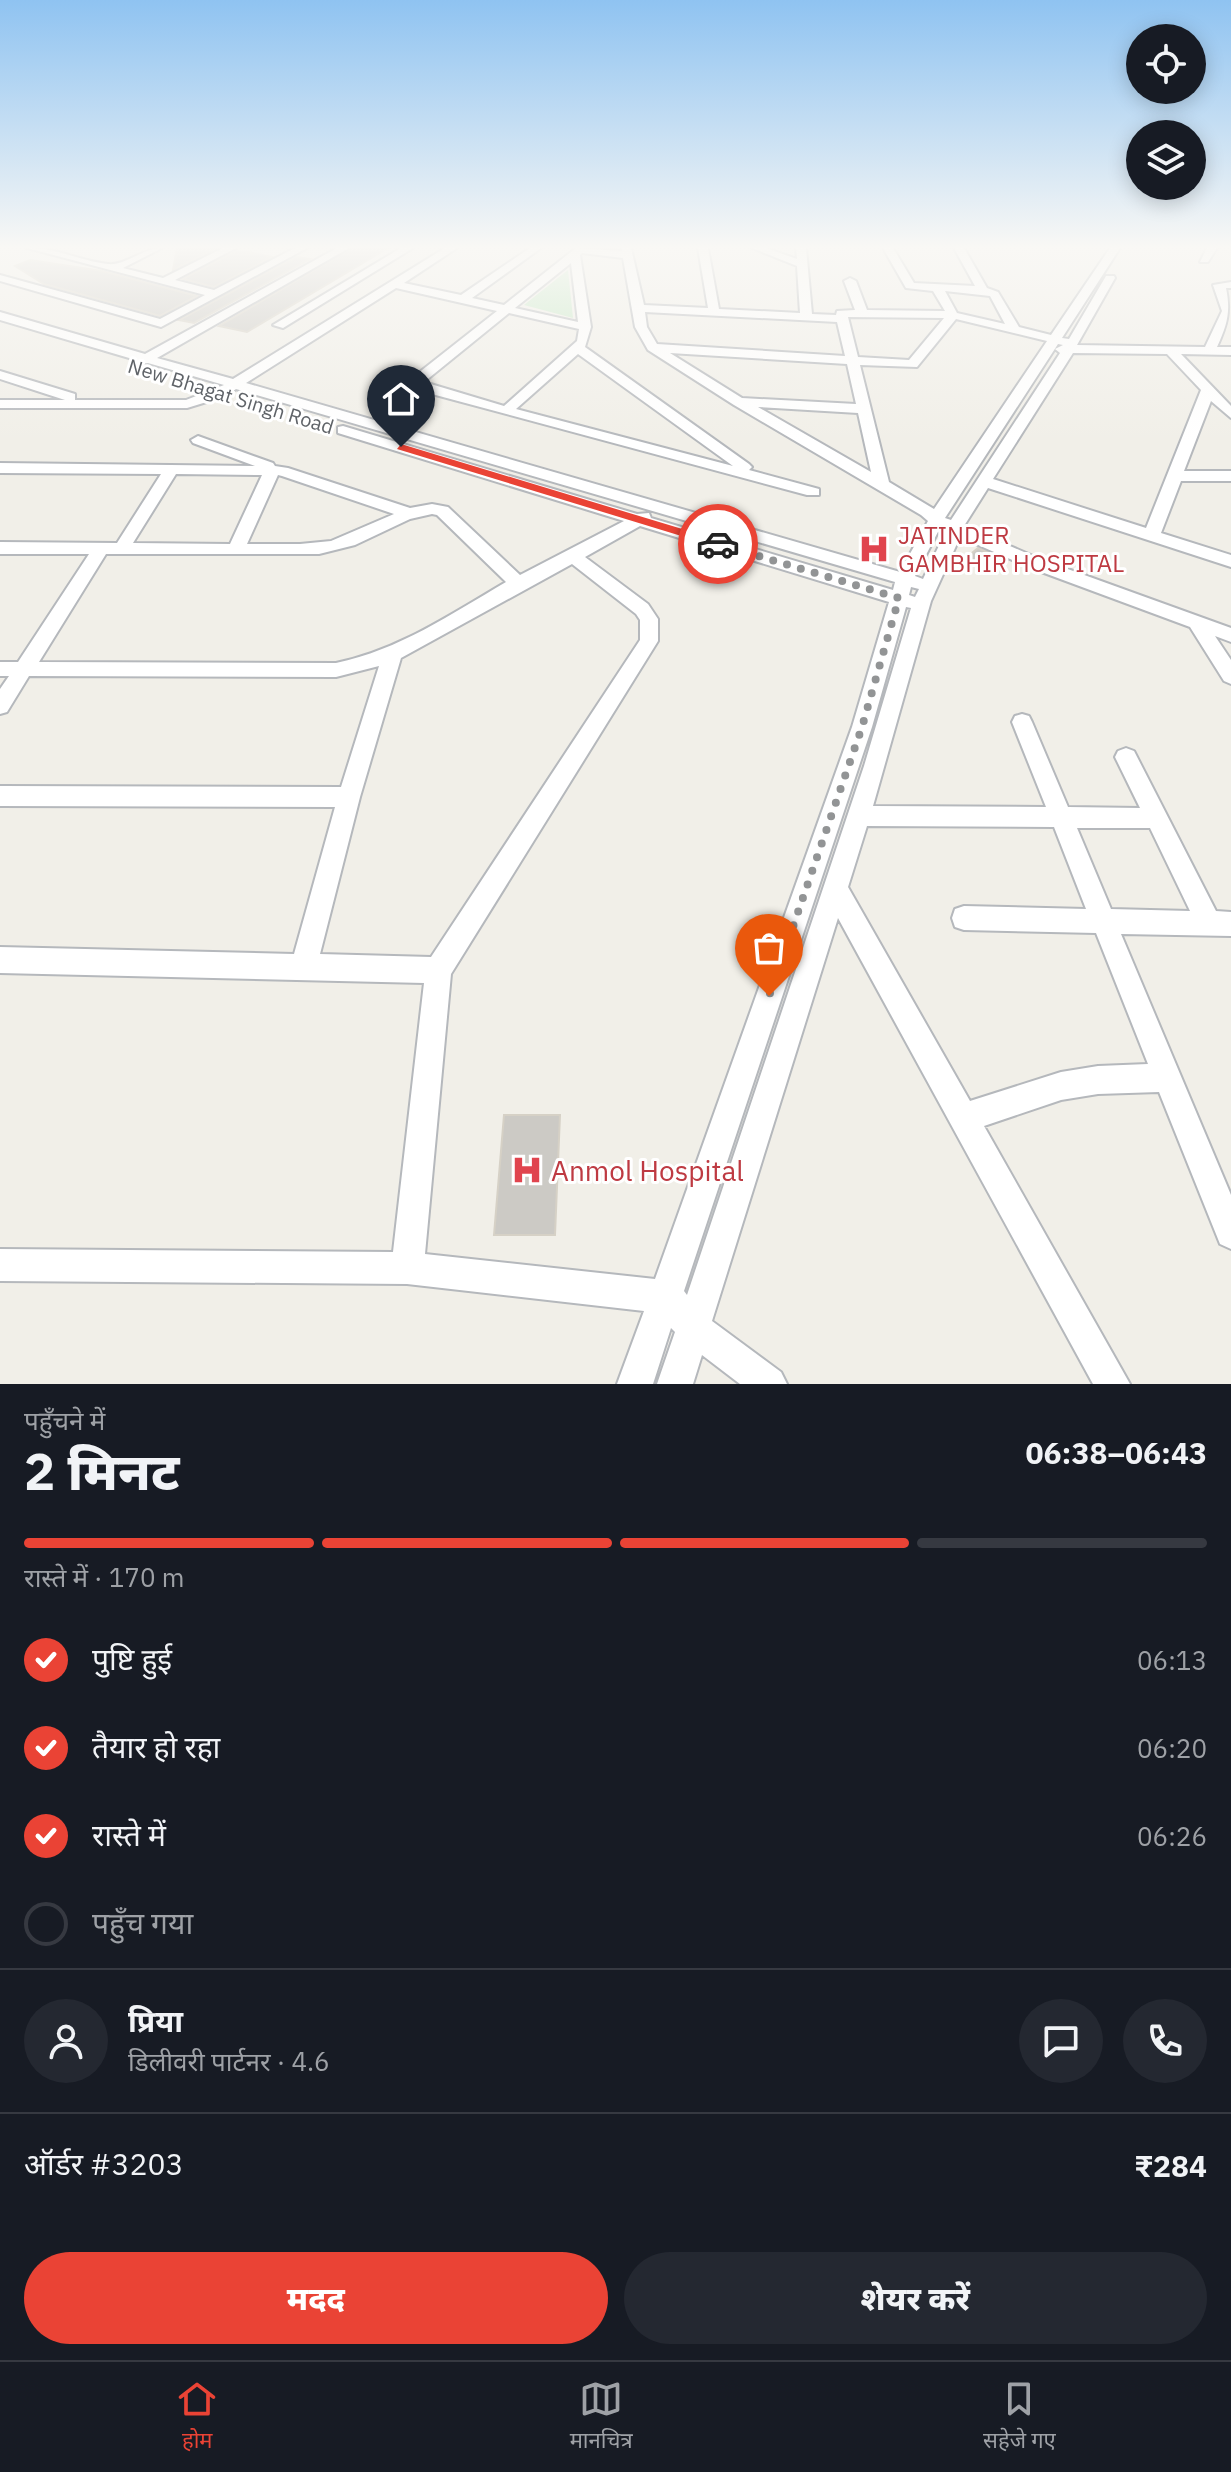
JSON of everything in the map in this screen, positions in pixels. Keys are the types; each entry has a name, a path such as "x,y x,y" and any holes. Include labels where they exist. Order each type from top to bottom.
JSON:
{"street":[{"path":"124,313 192,332"},
{"path":"161,323 180,313"},
{"path":"140,362 227,313"},
{"path":"279,325 300,313"},
{"path":"0,404 187,404 228,388 349,313"},
{"path":"505,313 417,381 422,387 813,492"},
{"path":"515,313 585,327"},
{"path":"506,411 583,342 583,313"},
{"path":"639,313 641,327 652,347 739,402 943,519 1034,563 1191,614 1231,622"},
{"path":"738,313 841,319"},
{"path":"806,313 806,317"},
{"path":"850,313 841,313 841,319 882,486"},
{"path":"880,313 953,315 1014,329 1051,344 1231,351"},
{"path":"1005,313 1014,329"},
{"path":"635,1384 862,727 913,592 943,519 1072,313"},
{"path":"943,519 983,481 1090,313"},
{"path":"1209,351 1229,313"},
{"path":"652,347 853,363 912,364 953,315"},
{"name":"New Bhagat Singh Road","path":"0,316 228,388 655,506 913,592"},
{"name":"New Bhagat Singh Road","path":"0,326 140,362"},
{"path":"578,348 758,476"},
{"path":"1170,350 1231,414"},
{"path":"565,359 600,366"},
{"path":"0,375 89,404"},
{"name":"New Bhagat Singh Road","path":"228,388 640,520 913,592"},
{"path":"1152,535 1208,390"},
{"path":"739,402 864,409"},
{"path":"198,440 277,471 411,514"},
{"path":"0,468 277,471"},
{"path":"0,706 172,469"},
{"path":"236,549 277,471"},
{"path":"1175,476 1231,476"},
{"path":"983,481 1231,561"},
{"path":"0,669 336,670 366,666 640,520 655,506"},
{"path":"0,548 327,548 427,508 442,511 518,583"},
{"path":"407,1268 438,970 649,641 649,619 642,609 573,556"},
{"path":"675,1384 859,816 913,592"},
{"path":"1191,614 1231,635"},
{"path":"1191,614 1231,676"},
{"path":"304,966 349,797 393,654"},
{"path":"1022,722 1231,1233"},
{"path":"1126,757 1156,818 1220,924"},
{"path":"0,796 349,797"},
{"path":"859,816 1156,818"},
{"path":"835,888 1112,1384"},
{"path":"964,918 1220,924"},
{"path":"0,960 438,970"},
{"path":"964,1118 1061,1086 1098,1080 1167,1078"},
{"path":"0,1265 407,1268 667,1297 693,1328 769,1384"}],"green space":[{"path":"553,313 572,313 573,318"}],"building":[{"path":"193,313 213,313 194,323 179,320"},
{"path":"242,313 280,313 247,332 219,326"},
{"path":"978,548 1001,559 989,570 966,558"},
{"path":"504,1115 560,1115 555,1235 494,1235"}],"way so far":[{"path":"718,544 899,598 862,727 769,996"}],"place":[{"name":"JATINDER GAMBHIR HOSPITAL","path":"874,549"},
{"name":"Anmol Hospital","path":"527,1170"}],"route":[{"path":"401,447 718,544"}]}
